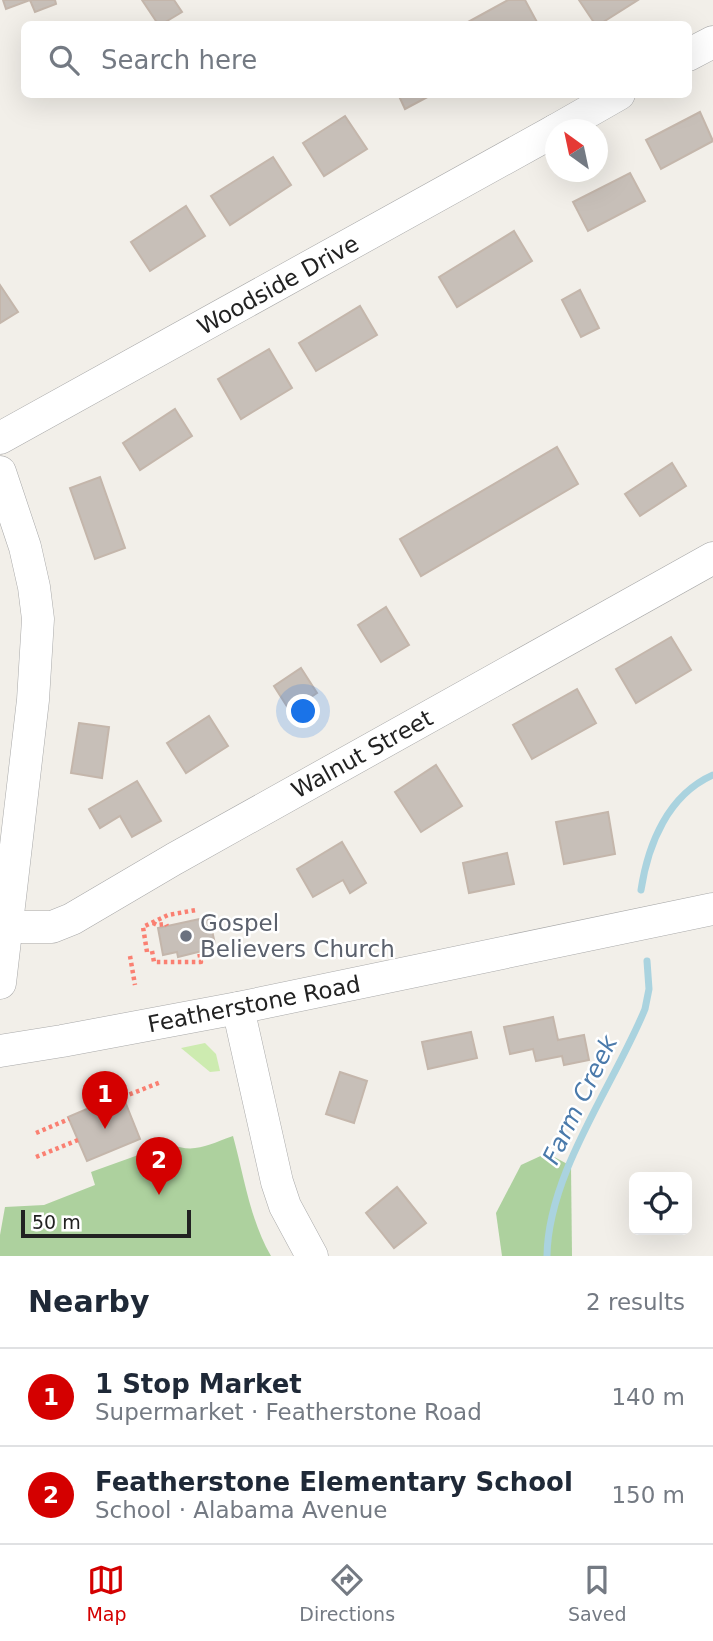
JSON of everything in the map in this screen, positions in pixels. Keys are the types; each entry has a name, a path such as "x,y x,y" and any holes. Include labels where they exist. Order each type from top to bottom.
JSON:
{"street":[{"path":"692,53 713,42"},
{"name":"Woodside Drive","path":"575,119 612,98"},
{"name":"Woodside Drive","path":"0,438 545,136"},
{"path":"0,472 25,547 38,620 33,700 0,983"},
{"name":"Walnut Street","path":"6,927 45,928 72,919 713,558"},
{"name":"Featherstone Road","path":"0,1051 238,1008 713,909"},
{"path":"238,1008 277,1182 290,1215 312,1256"}],"path":[{"path":"196,910 168,915 143,927 154,962 201,962 199,952"},
{"path":"153,923 167,926"},
{"path":"130,956 135,985"},
{"path":"123,1097 161,1082"},
{"path":"36,1133 69,1119"},
{"path":"36,1157 78,1140"}],"green space":[{"path":"205,1043 216,1054 220,1071 210,1072 181,1048"},
{"path":"233,1136 253,1213 271,1256 0,1256 0,1235 5,1207 44,1205 95,1185 91,1172 169,1144 194,1148"},
{"path":"547,1153 571,1166 572,1256 502,1256 496,1213 521,1165"}],"building":[{"path":"3,0 30,0 6,9"},
{"path":"30,0 55,0 56,4 35,12"},
{"path":"142,0 174,0 182,12 167,21 156,21"},
{"path":"508,0 525,0 536,21 470,21"},
{"path":"579,0 638,0 605,21 593,21"},
{"path":"400,98 426,98 405,109"},
{"path":"700,112 713,141 661,169 646,140"},
{"path":"345,116 367,149 324,176 303,143"},
{"path":"273,157 291,185 230,225 211,196"},
{"path":"630,173 645,201 588,231 573,202"},
{"path":"186,206 205,236 150,271 131,242"},
{"path":"514,231 532,261 457,307 439,277"},
{"path":"0,285 18,312 0,323"},
{"path":"580,290 599,328 581,337 562,300"},
{"path":"360,306 377,335 316,371 299,343"},
{"path":"269,349 292,388 241,419 218,379"},
{"path":"175,409 192,436 140,470 123,443"},
{"path":"557,447 578,484 421,576 400,539"},
{"path":"672,463 686,486 640,516 625,494"},
{"path":"100,477 125,548 95,559 70,488"},
{"path":"386,607 409,645 381,662 358,625"},
{"path":"671,637 691,670 636,703 616,669"},
{"path":"301,668 317,693 290,711 274,686"},
{"path":"577,689 596,723 532,759 513,725"},
{"path":"209,716 228,746 186,773 167,743"},
{"path":"79,723 109,727 102,778 71,773"},
{"path":"436,765 462,806 421,832 395,792"},
{"path":"137,781 161,821 132,837 120,816 100,828 89,809"},
{"path":"608,812 615,854 564,864 556,822"},
{"path":"342,842 366,883 350,893 343,880 313,897 297,869"},
{"path":"507,853 514,884 469,893 463,863"},
{"name":"Gospel Believers Church","path":"209,917 215,944 201,947 202,951 178,957 177,952 163,955 158,928"},
{"path":"553,1017 558,1040 584,1035 589,1060 564,1065 562,1056 536,1061 533,1049 510,1054 504,1027"},
{"path":"471,1032 477,1058 428,1069 422,1042"},
{"path":"340,1072 367,1081 354,1123 326,1114"},
{"path":"122,1094 140,1139 87,1161 68,1117"},
{"path":"397,1187 426,1223 394,1248 366,1213"}],"waterway":[{"name":"Farm Creek","path":"641,890 655,839 672,808 697,784 713,775"},
{"name":"Farm Creek","path":"547,1256 550,1225 570,1161 645,1009 649,989 647,961"}],"place":[{"name":"Gospel Believers Church","path":"186,936"},
{"name":"1 Stop Market","path":"105,1129"},
{"name":"Featherstone Elementary School","path":"159,1195"}]}
